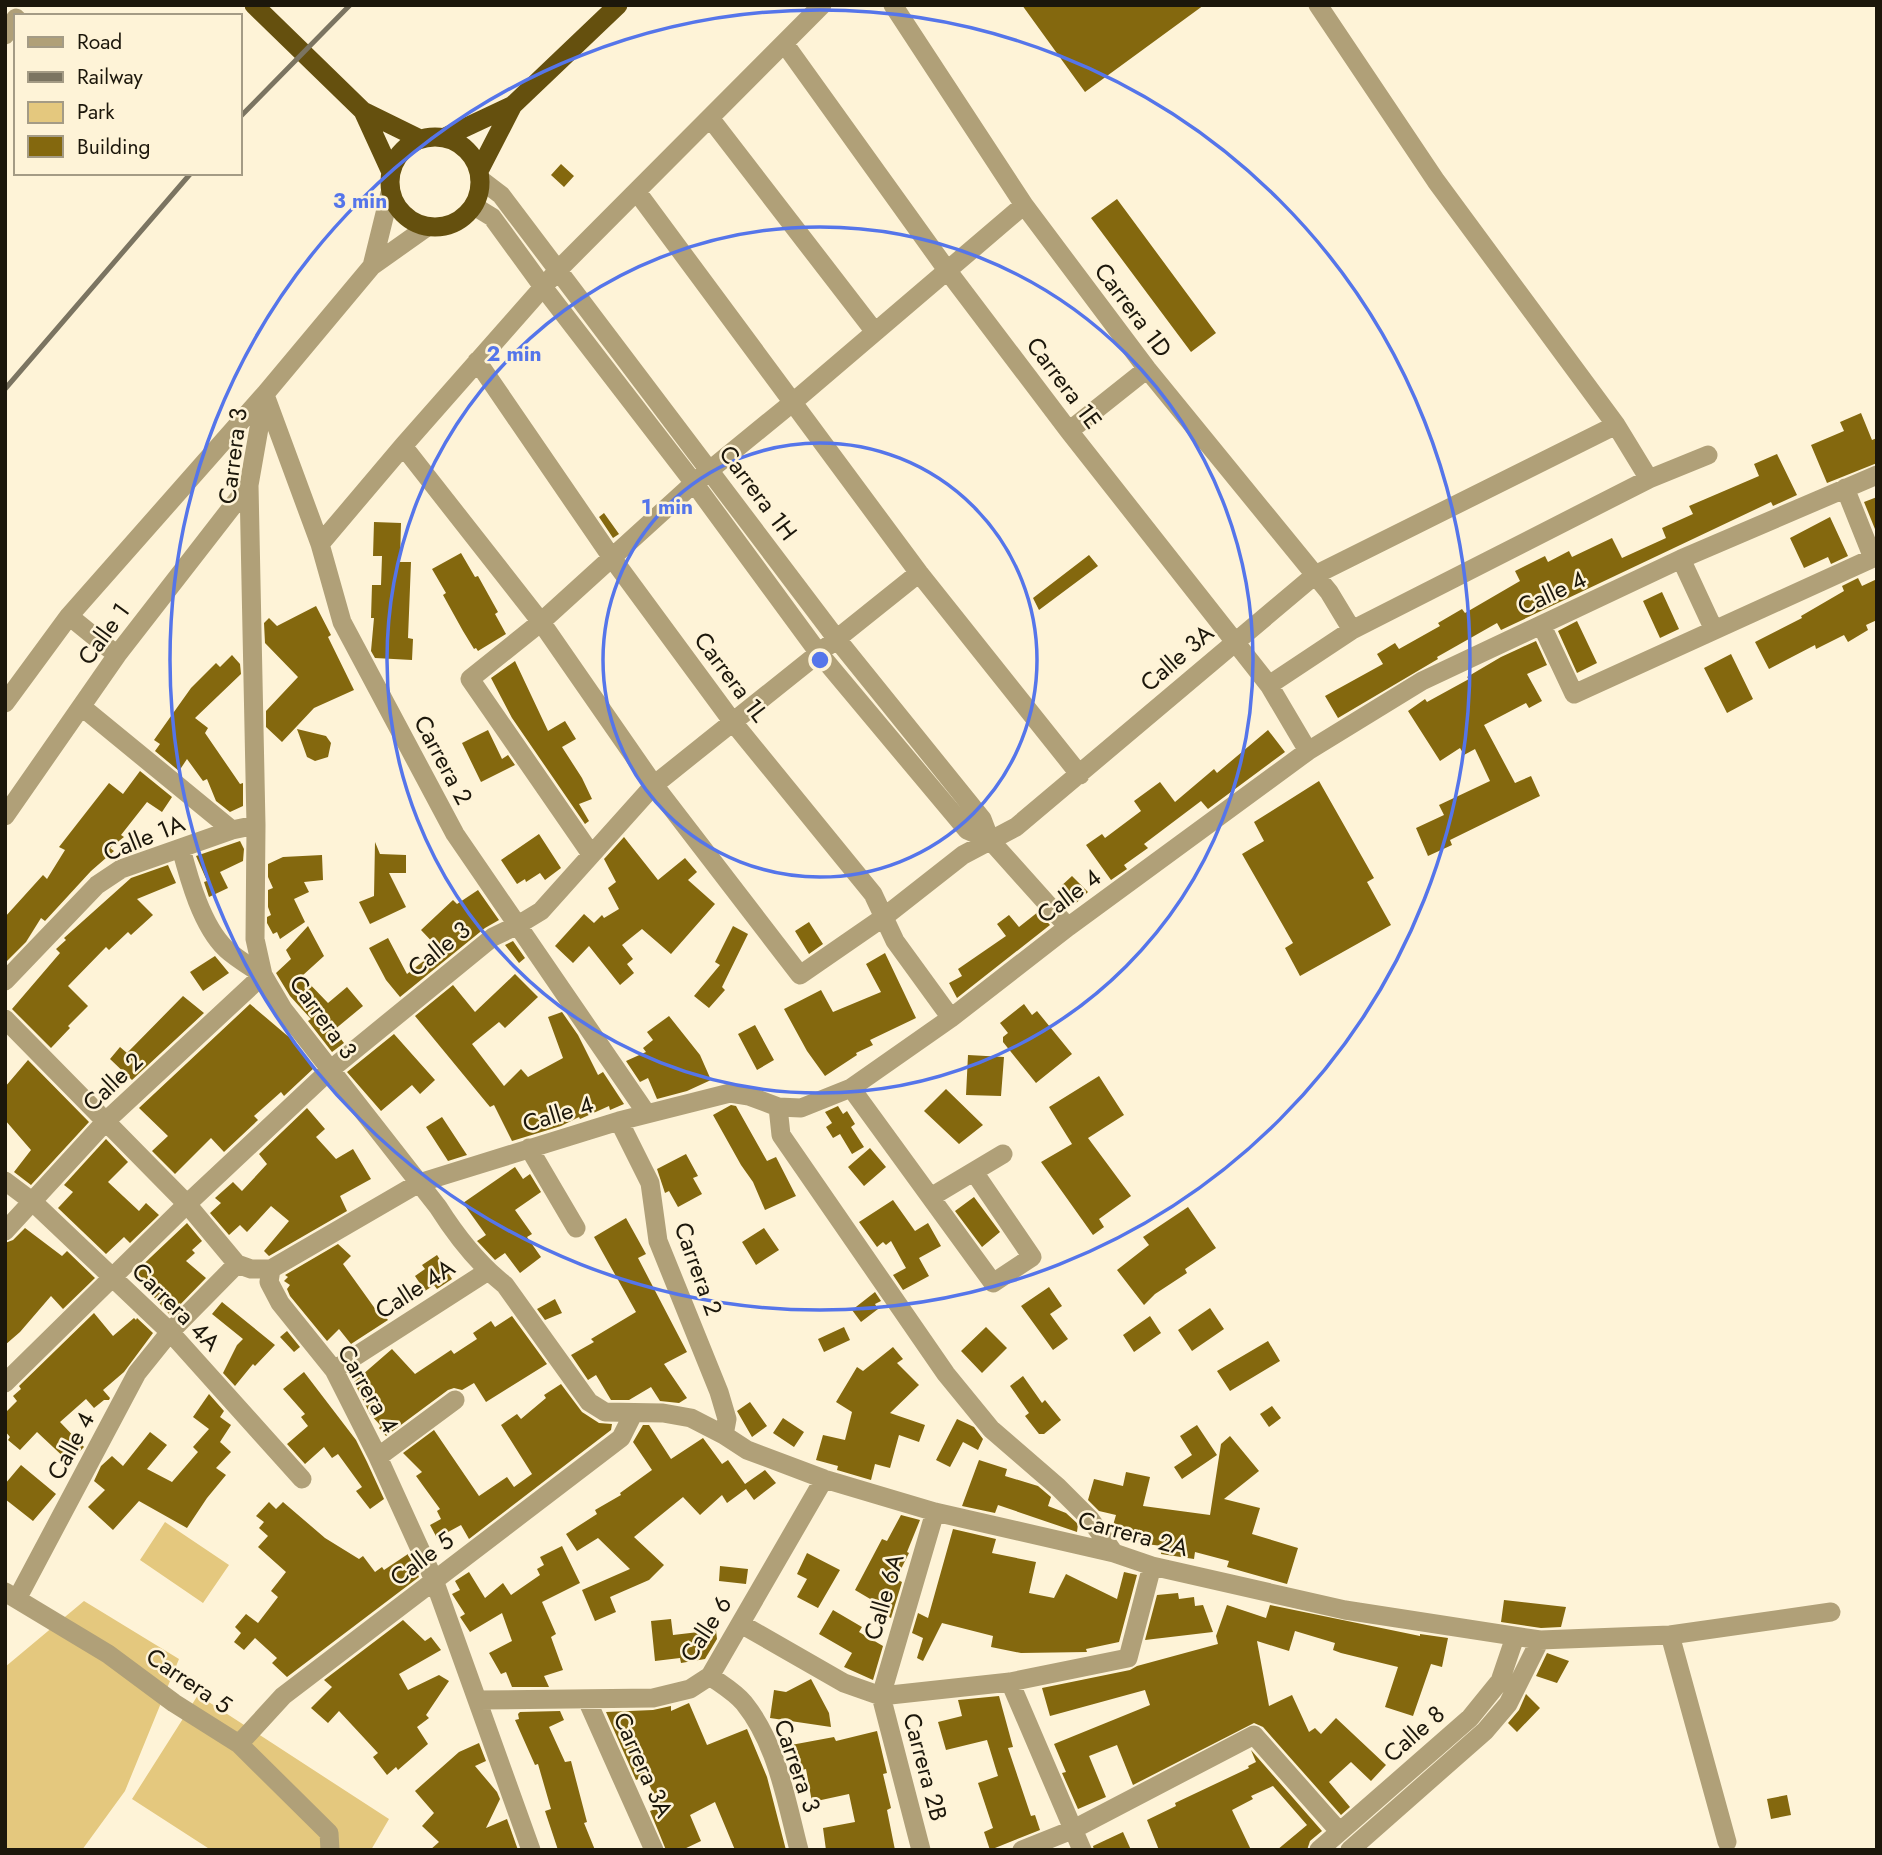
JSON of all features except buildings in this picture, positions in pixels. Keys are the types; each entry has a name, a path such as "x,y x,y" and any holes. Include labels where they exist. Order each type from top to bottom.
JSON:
{"highway":[{"path":"254,5 363,111 420,139"},
{"path":"390,170 397,156 420,139 445,137 513,105 618,5"},
{"path":"363,111 390,170 390,193 398,209 410,221 427,227 445,226 461,219 474,206 479,193 480,175 513,105"},
{"path":"445,137 460,144 472,156 480,175"}],"street":[{"path":"320,544 402,446 559,269 822,5"},
{"name":"Carrera 1D","path":"893,5 1024,205 1147,369 1329,592 1352,630"},
{"path":"1318,5 1436,181 1616,425 1649,479"},
{"name":"Carrera 1E","path":"784,43 947,270 1069,431 1269,685 1308,751"},
{"path":"710,118 875,332"},
{"name":"Carrera 1H","path":"480,175 501,195 559,269 836,638 982,819 990,840 1068,927"},
{"path":"637,192 919,573 1080,775"},
{"path":"372,266 390,193"},
{"path":"591,854 470,679 541,622 709,470 792,403 1024,205"},
{"name":"Carrera 1H","path":"474,206 492,217 694,483 818,652 967,830 990,840"},
{"path":"5,703 69,616 265,394 372,266 427,227"},
{"name":"Carrera 1L","path":"477,361 612,558 732,721 873,894 895,941 951,1018"},
{"path":"1069,431 1147,369"},
{"name":"Carrera 3","path":"265,394 249,485 256,825 255,939 262,975 283,1009 419,1182 458,1238 488,1271 505,1285 589,1402 605,1412 663,1413 691,1418 724,1434"},
{"name":"Carrera 2","path":"265,394 320,544 342,622 455,834 647,1114"},
{"name":"Calle 3A","path":"654,785 800,975 884,916 963,855 1016,827 1080,775 1233,641 1315,575 1616,425"},
{"path":"402,446 541,622 654,785"},
{"path":"1269,685 1352,630 1649,479 1708,455"},
{"name":"Calle 4","path":"271,1269 419,1182 619,1121 730,1093 749,1096 778,1107 802,1108 851,1088 951,1018 1068,927 1308,751 1422,681 1681,559 1877,475"},
{"name":"Calle 1","path":"5,816 117,655 249,485"},
{"path":"1542,626 1574,694 1873,558 1845,488"},
{"path":"1681,559 1714,630"},
{"name":"Calle 3","path":"5,1384 187,1204 330,1070 493,937 541,911 654,785 919,573"},
{"path":"69,616 117,655"},
{"path":"82,707 232,830"},
{"name":"Calle 1A","path":"5,981 97,885 121,869 232,830 256,825"},
{"path":"181,848 190,882 203,914 225,948 262,975"},
{"name":"Calle 2","path":"5,1231 107,1120 262,975"},
{"path":"5,1019 187,1204 237,1264 251,1269 271,1269"},
{"path":"851,1088 993,1283 1032,1257 974,1172"},
{"path":"778,1107 780,1135 946,1374 991,1429 1058,1487 1090,1519 1114,1553"},
{"name":"Carrera 2","path":"619,1121 650,1183 658,1241 719,1392 727,1419 724,1434"},
{"path":"529,1148 576,1228"},
{"path":"931,1197 1003,1154"},
{"name":"Carrera 4A","path":"5,1181 33,1202 170,1332 302,1479"},
{"name":"Calle 4","path":"11,1596 137,1373 170,1332 237,1264"},
{"name":"Carrera 4","path":"271,1269 270,1282 280,1303 334,1370 378,1457 434,1580 531,1850"},
{"name":"Calle 4A","path":"334,1370 488,1271"},
{"path":"378,1457 455,1400"},
{"name":"Calle 5","path":"239,1744 283,1696 621,1438 633,1414"},
{"name":"Carrera 2A","path":"724,1434 747,1450 824,1479 935,1512 1345,1610 1540,1640 1670,1635 1830,1612"},
{"name":"Calle 6","path":"478,1700 653,1698 690,1689 710,1676 824,1479"},
{"name":"Calle 6A","path":"881,1696 935,1512"},
{"path":"741,1624 844,1683 881,1696 1010,1682 1128,1658 1152,1566"},
{"name":"Carrera 5","path":"11,1596 108,1654 173,1703 239,1744 329,1841"},
{"path":"1670,1635 1727,1842"},
{"name":"Calle 8","path":"1319,1850 1470,1718 1500,1681 1515,1637"},
{"name":"Calle 8","path":"1350,1850 1485,1731 1508,1704 1540,1640"},
{"name":"Carrera 3","path":"710,1676 742,1700 763,1730 777,1768 799,1850"},
{"path":"1010,1682 1082,1850"},
{"name":"Carrera 2B","path":"881,1696 921,1850"},
{"name":"Carrera 3A","path":"587,1700 654,1850"},
{"path":"1022,1850 1073,1830 1254,1735 1339,1831"}],"green space":[{"path":"165,1522 229,1565 203,1603 140,1560"},
{"path":"84,1601 179,1659 125,1791 82,1850 5,1850 5,1667"},
{"path":"198,1695 389,1819 371,1850 211,1850 132,1799"}],"railway":[{"path":"242,115 350,5"},
{"path":"5,389 189,175"}]}
